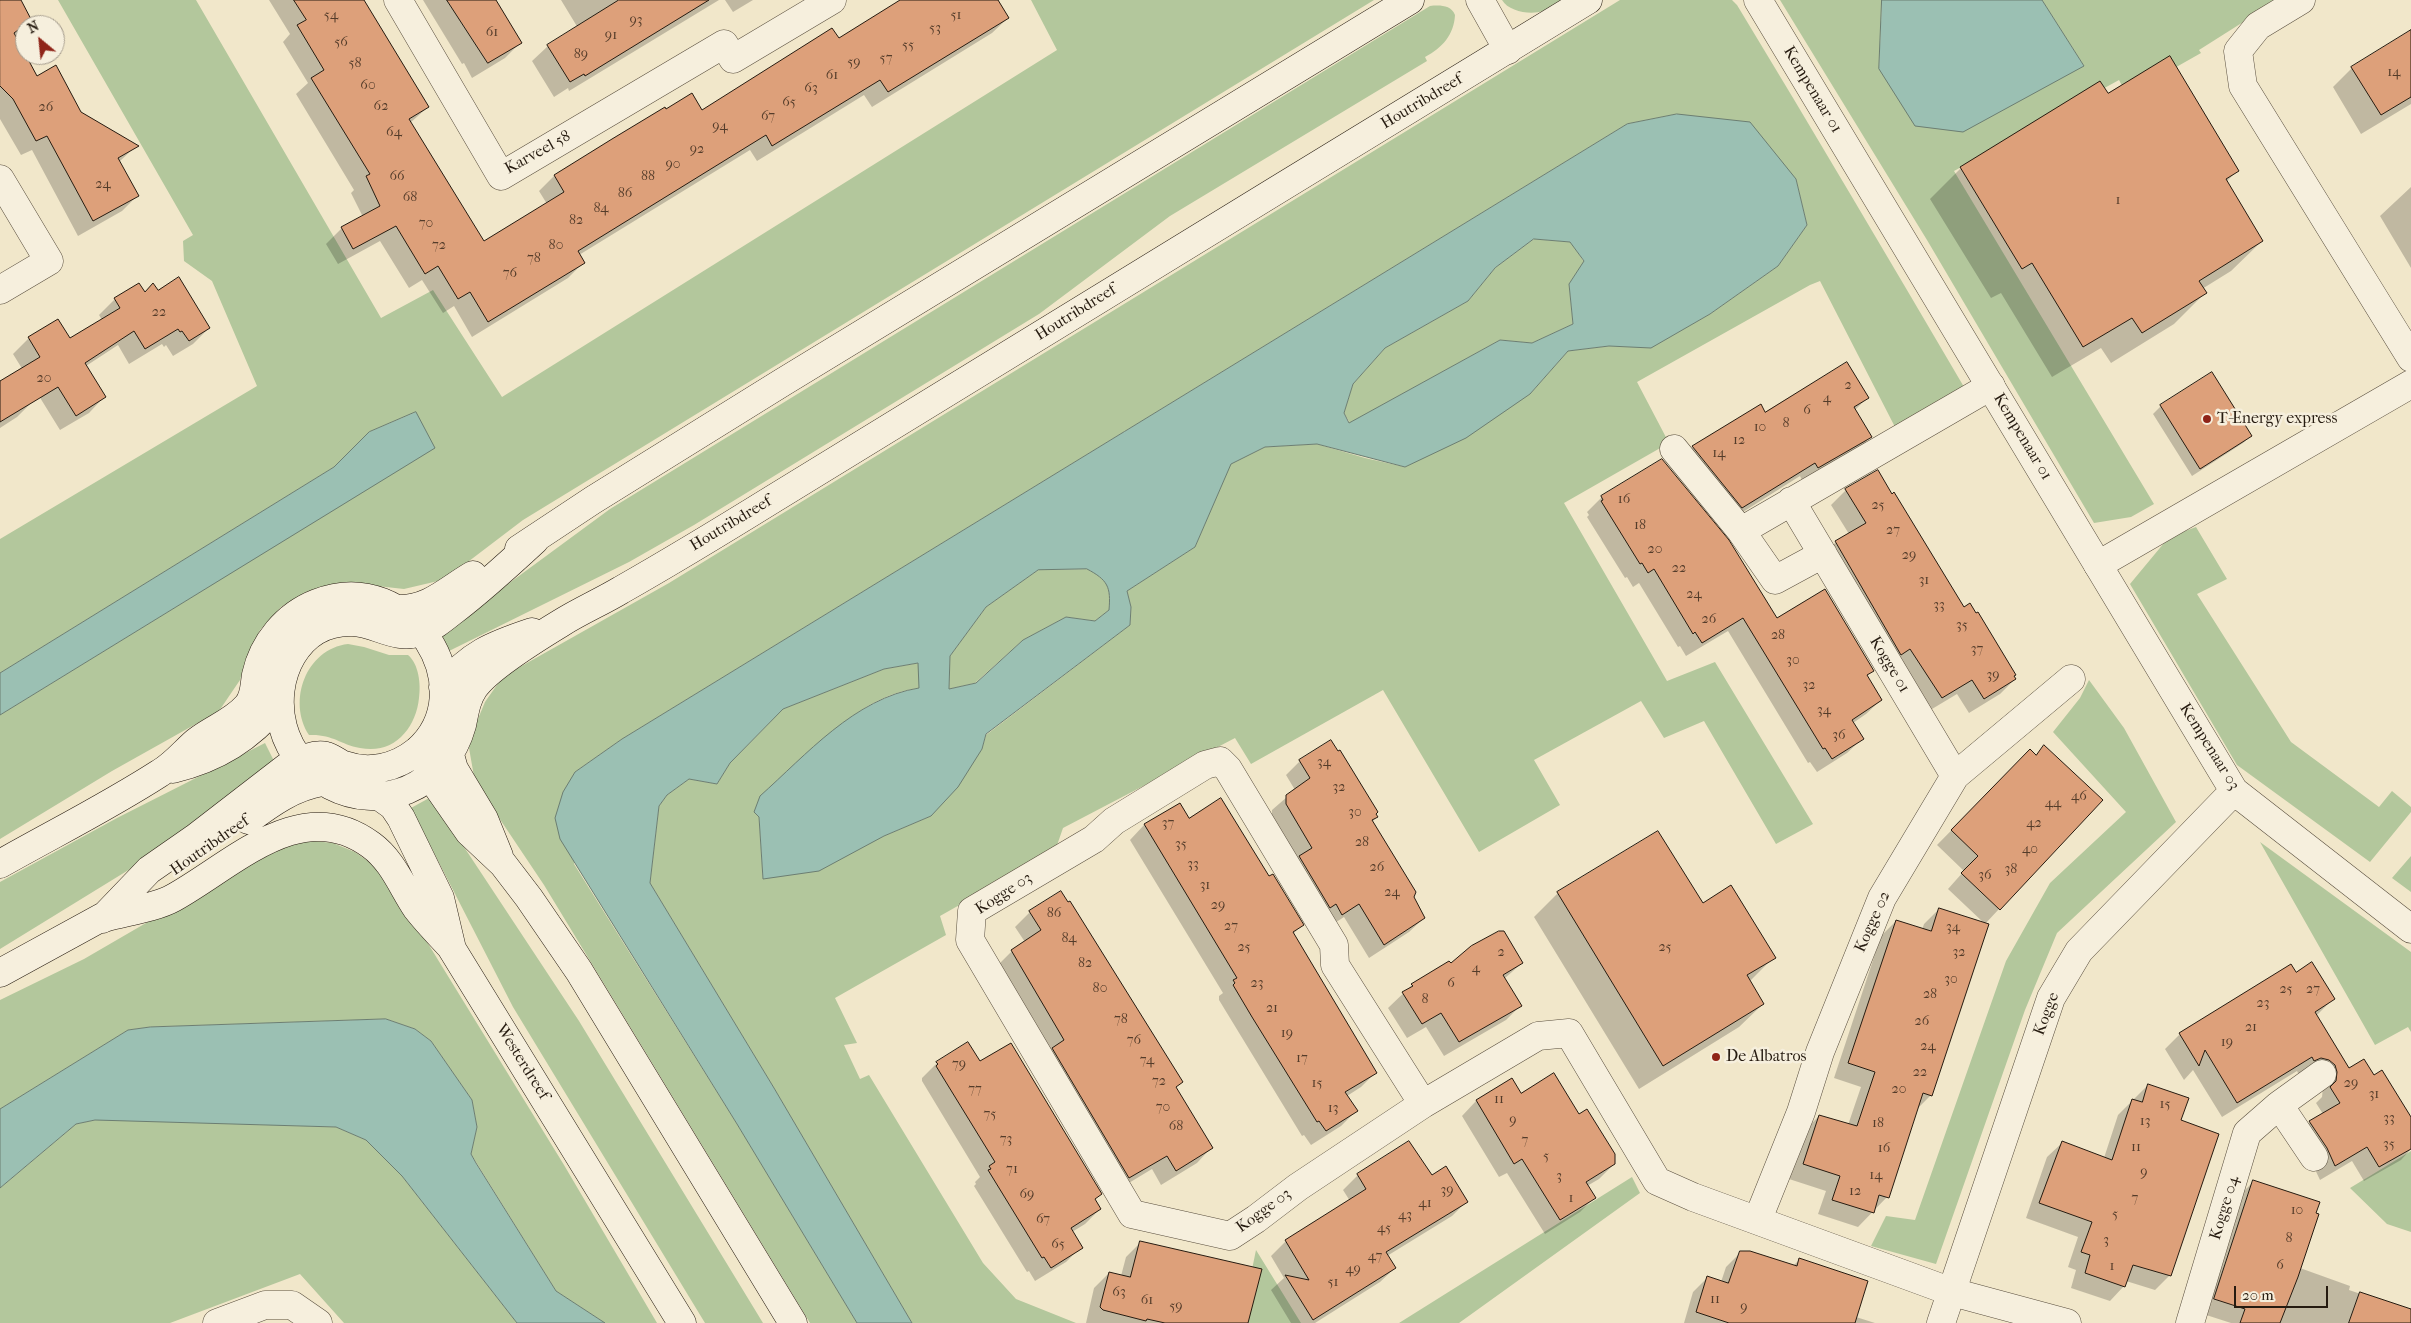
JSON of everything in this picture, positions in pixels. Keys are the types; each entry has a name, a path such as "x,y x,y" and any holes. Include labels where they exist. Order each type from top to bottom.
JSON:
{"street":[{"name":"Karveel 58","path":"398,0 502,176 724,44 733,58 832,0"},
{"path":"399,609 414,609 435,600 468,578 535,540 593,500 783,382 1410,0"},
{"path":"1480,0 1508,50"},
{"name":"Houtribdreef","path":"450,755 462,726 465,705 472,691 484,676 562,622 618,592 769,502 1588,0"},
{"name":"Kempenaar 01","path":"1758,0 2098,565"},
{"path":"2300,0 2258,26 2238,51 2243,86 2402,322 2411,358"},
{"path":"0,179 49,261 0,290"},
{"path":"2098,565 2411,384"},
{"path":"1741,531 1991,386"},
{"path":"1674,449 1741,531 1775,580 1823,554"},
{"name":"Kogge 01","path":"1791,502 1955,776"},
{"path":"450,755 430,776 406,790 379,796 343,791 322,782 299,761 284,733 279,703 282,676 293,652 313,633 338,623 352,622 365,624 403,635 423,632 481,590 535,540"},
{"name":"Kempenaar 03","path":"2098,565 2234,792 2411,929"},
{"path":"0,864 162,772 199,740 236,717 249,704 254,691 259,663 272,638 292,617 303,609 316,603 344,596 372,598 399,609 423,632 437,658 443,687 440,717 425,742 405,759 381,768 361,770 342,764 327,756 316,755 299,761"},
{"name":"Houtribdreef","path":"443,687 456,670 492,645 562,622"},
{"name":"Kogge 02","path":"1758,1219 1801,1112 1820,1052 1882,898 1955,776 2071,678"},
{"path":"162,772 195,764 239,742 261,725 279,703"},
{"path":"425,742 426,762 430,776 469,832 503,864 529,898 579,971 793,1323"},
{"path":"450,755 454,769 484,819 503,864"},
{"name":"Houtribdreef","path":"102,919 149,870 195,838 287,767 299,761"},
{"name":"Kogge 03","path":"1423,1104 1335,965 1334,945 1228,769 1220,761 1205,765 1114,821 1094,839 972,912 970,940 1132,1214 1230,1236 1298,1187 1423,1104 1538,1036 1569,1033 1657,1181 1693,1197 1758,1219"},
{"name":"Houtribdreef","path":"0,973 102,919 278,798 304,785 322,782"},
{"name":"Kogge","path":"1942,1323 2051,998 2079,951 2234,792"},
{"name":"Westerdreef","path":"379,796 393,806 401,818 440,898 452,949 682,1323"},
{"path":"102,919 171,899 276,836 302,828 330,827 343,830 371,845 393,868 418,910 452,949"},
{"name":"Kogge 04","path":"2190,1323 2248,1133 2279,1105 2322,1074"},
{"path":"2279,1105 2314,1157"},
{"path":"1758,1219 1952,1292 2067,1323"},
{"path":"217,1323 265,1305 292,1305 318,1323"}],"green space":[{"path":"58,0 196,0 381,318 433,290 502,397 1057,50 1031,0 1374,0 523,520 452,574 438,581 404,589 359,584 334,584 306,592 281,607 260,630 247,658 240,680 219,711 112,771 0,839 0,715 210,586 416,412 369,432 334,467 0,673 0,539 257,386 212,281 184,261 183,241 193,235"},
{"path":"1502,0 1561,0 1543,11 1533,13 1515,10"},
{"path":"1620,0 1732,0 1737,5 1964,387 1895,427 1820,281 1637,382 1669,443 1564,503 1667,681 1715,662 1813,824 1776,844 1704,721 1664,738 1641,701 1534,760 1560,805 1479,852 1383,690 1251,764 1235,738 1063,828 1055,851 940,916 946,935 835,998 857,1043 844,1045 860,1079 869,1075 983,1263 1016,1299 1076,1323 912,1323 774,1088 650,883 659,806 667,795 689,779 717,784 730,763 783,709 884,669 919,663 920,688 894,694 870,705 849,719 810,756 759,817 763,879 884,836 931,816 982,749 986,735 1130,625 1131,607 1127,591 1195,547 1230,464 1265,447 1317,444 1405,467 1530,394 1568,351 1609,346 1651,347 1710,314 1778,266 1807,225 1796,179 1677,114 1627,124 622,739 575,772 574,864 737,1124 857,1323 810,1323 544,885 475,782 469,748 475,726 485,702 499,682 511,672 669,583"},
{"path":"1780,0 1882,0 1879,69 2084,66 2042,0 2278,0 2199,50 2201,53 2127,95 2119,80 1954,171 2154,504 2131,517 2094,523 1927,240"},
{"path":"1430,6 1448,7 1455,15 1450,35 1442,45 1425,57 1427,61 1170,216 1039,314 694,525 629,562 449,651 440,634 610,509"},
{"path":"1534,239 1571,242 1584,262 1569,284 1573,324 1532,343 1500,340 1350,423 1344,413 1353,384 1385,348 1468,301 1495,268"},
{"path":"2196,527 2227,579 2197,594 2291,742 2379,807 2392,791 2411,807 2411,812 2370,862 2237,765 2130,584 2169,537"},
{"path":"1088,569 1100,577 1107,585 1110,595 1109,610 1095,621 1066,617 1023,640 975,683 949,689 950,656 986,607 1038,570"},
{"path":"348,644 389,655 408,655 417,669 420,693 413,719 401,737 383,747 372,749 360,748 324,736 309,735 303,722 300,707 301,693 304,679 311,666 333,648"},
{"path":"2089,680 2124,728 2176,822 2057,933 2025,1010 1936,1264 1871,1246 1886,1216 1915,1220 2006,961 2050,883 2126,812 2053,732 2080,698"},
{"path":"265,743 274,761 135,866 0,949 0,882 117,818"},
{"path":"431,797 579,1021 763,1323 705,1323 513,1007 411,808"},
{"path":"313,841 333,843 355,852 379,869 408,911 564,1165 657,1323 605,1323 556,1291 471,1154 477,1127 472,1100 431,1041 415,1029 386,1019 150,1027 128,1030 0,1109 0,1000 84,959 282,844"},
{"path":"2260,842 2411,952 2411,1032 2408,1027 2375,1045"},
{"path":"2411,856 2411,892 2392,878"},
{"path":"117,1119 336,1127 366,1140 402,1176 517,1323 344,1323 300,1274 170,1323 0,1323 0,1188 76,1124 95,1120"},
{"path":"2411,1151 2411,1232 2387,1224 2350,1188"},
{"path":"1632,1177 1640,1193 1459,1323 1399,1323"},
{"path":"1256,1250 1301,1323 1241,1323"}],"water":[{"path":"1882,0 2042,0 2084,66 1963,132 1915,126 1879,69"},
{"path":"1677,114 1750,122 1796,179 1807,225 1778,266 1710,314 1651,348 1609,346 1568,351 1530,394 1466,438 1405,467 1317,444 1265,447 1231,464 1195,547 1127,591 1131,607 1130,625 986,734 982,749 958,787 931,816 884,836 819,871 763,879 759,817 754,812 760,796 814,746 853,716 874,703 896,694 919,688 918,663 884,669 783,709 730,763 717,784 689,779 667,795 659,806 650,883 774,1088 912,1323 857,1323 737,1124 560,839 555,818 563,792 575,772 622,739 1627,124","holes":["1534,239 1570,242 1584,261 1569,284 1573,324 1532,343 1500,340 1349,423 1344,413 1353,384 1385,348 1468,301 1495,268","1087,569 1100,577 1107,585 1109,610 1095,621 1066,617 1023,640 976,683 949,689 950,656 986,607 1038,570"]},
{"path":"416,412 435,448 0,715 0,673 334,467 369,432"},
{"path":"386,1019 415,1029 431,1041 472,1100 477,1127 471,1154 476,1163 556,1291 605,1323 517,1323 402,1176 366,1140 336,1127 95,1120 76,1124 0,1188 0,1109 128,1030 150,1027"}],"building":[{"path":"0,0 21,0 29,15 15,15 15,65 31,65 37,76 56,65 81,112 139,146 118,158 139,196 93,221 47,136 36,141 13,99 0,86"},
{"path":"294,0 364,0 429,107 409,119 484,241 564,192 554,175 612,139 692,93 702,110 832,28 839,38 900,0 998,0 1009,18 888,92 880,80 772,146 766,135 578,251 585,263 488,322 470,292 458,299 438,266 425,274 396,226 353,249 341,227 380,206 366,176 370,174 311,78 324,70 297,25 306,20"},
{"path":"447,0 496,0 522,43 488,63"},
{"path":"619,0 709,0 585,76 584,74 570,82 547,45"},
{"path":"2411,30 2411,97 2381,115 2351,67"},
{"path":"2170,56 2239,171 2226,179 2263,241 2199,281 2207,293 2142,333 2132,318 2083,347 2032,263 2022,269 1960,167 2100,81 2108,93"},
{"path":"179,277 210,328 189,341 182,331 180,332 178,329 145,349 134,331 85,363 106,397 76,416 58,387 0,422 0,381 40,357 28,337 58,319 70,338 120,308 114,298 139,283 145,292 153,283 158,290"},
{"path":"1847,362 1869,398 1854,407 1872,437 1818,468 1815,463 1742,508 1692,446 1761,404 1765,412"},
{"path":"2212,372 2252,436 2200,469 2160,405"},
{"path":"1662,459 1729,540 1777,618 1825,589 1874,671 1867,675 1882,700 1852,720 1864,739 1832,759 1825,748 1823,749 1743,618 1702,643 1695,632 1693,634 1654,569 1648,573 1642,563 1640,564 1601,501 1603,500 1601,496"},
{"path":"1878,470 1892,494 1894,492 1964,607 1970,603 1976,613 1978,612 2016,675 2014,676 2016,679 1984,699 1972,680 1942,698 1910,649 1901,655 1835,541 1866,523 1845,489"},
{"path":"1331,740 1338,751 1340,750 1378,812 1376,814 1378,817 1372,820 1416,892 1414,897 1425,918 1384,945 1359,904 1342,915 1336,904 1330,908 1299,856 1312,848 1286,804 1286,795 1310,778 1299,760"},
{"path":"2044,745 2103,800 2000,910 1961,873 1978,856 1951,830 2030,749 2036,755"},
{"path":"1221,798 1269,876 1273,874 1304,925 1293,932 1377,1073 1345,1092 1358,1111 1326,1131 1319,1121 1317,1122 1233,985 1235,983 1233,980 1237,978 1144,824 1180,803 1189,818"},
{"path":"1658,831 1703,903 1731,885 1776,958 1747,975 1764,1004 1663,1066 1557,892"},
{"path":"1061,891 1068,902 1070,901 1183,1082 1176,1087 1213,1148 1176,1171 1167,1156 1129,1178 1052,1048 1064,1040 1011,950 1041,930 1029,911"},
{"path":"1939,908 1989,924 1932,1096 1923,1093 1889,1198 1879,1195 1874,1213 1832,1200 1840,1176 1803,1164 1819,1115 1857,1126 1875,1072 1848,1063 1896,920 1931,931"},
{"path":"1499,931 1504,931 1523,963 1503,975 1522,1006 1459,1042 1441,1013 1422,1024 1402,992 1413,986 1411,984 1449,961 1451,963 1471,946"},
{"path":"2312,962 2335,999 2315,1012 2349,1068 2364,1059 2374,1075 2382,1070 2411,1117 2411,1149 2379,1167 2367,1147 2335,1166 2327,1148 2309,1121 2340,1103 2330,1087 2336,1081 2337,1072 2335,1065 2329,1060 2321,1058 2314,1061 2312,1057 2237,1103 2205,1050 2199,1066 2179,1033 2291,964 2296,972"},
{"path":"968,1042 980,1061 1011,1043 1102,1194 1095,1199 1101,1209 1071,1228 1083,1248 1051,1268 1044,1257 1042,1258 988,1170 991,1169 989,1166 995,1162 936,1066 938,1064 936,1062"},
{"path":"1554,1073 1579,1114 1587,1109 1615,1154 1615,1164 1586,1182 1596,1198 1560,1220 1522,1159 1514,1164 1476,1100 1512,1078 1521,1093"},
{"path":"2148,1084 2189,1098 2181,1120 2219,1134 2171,1276 2133,1265 2125,1287 2085,1273 2090,1255 2081,1252 2092,1222 2039,1203 2062,1141 2112,1160 2132,1099 2142,1102"},
{"path":"1409,1141 1432,1175 1446,1166 1468,1202 1386,1252 1396,1268 1313,1320 1285,1275 1309,1280 1285,1240 1366,1189 1357,1174"},
{"path":"2253,1180 2320,1202 2316,1213 2319,1214 2280,1323 2240,1323 2245,1309 2214,1299"},
{"path":"1140,1241 1262,1269 1248,1323 1165,1323 1147,1319 1146,1321 1103,1310 1100,1307 1109,1272 1130,1277"},
{"path":"1740,1251 1750,1251 1797,1266 1799,1258 1868,1281 1855,1323 1729,1323 1696,1312 1707,1276 1728,1283"},
{"path":"2360,1292 2411,1309 2411,1323 2349,1323"}],"place":[{"name":"T-Energy express","path":"2207,419"},
{"name":"De Albatros","path":"1716,1057"}]}
